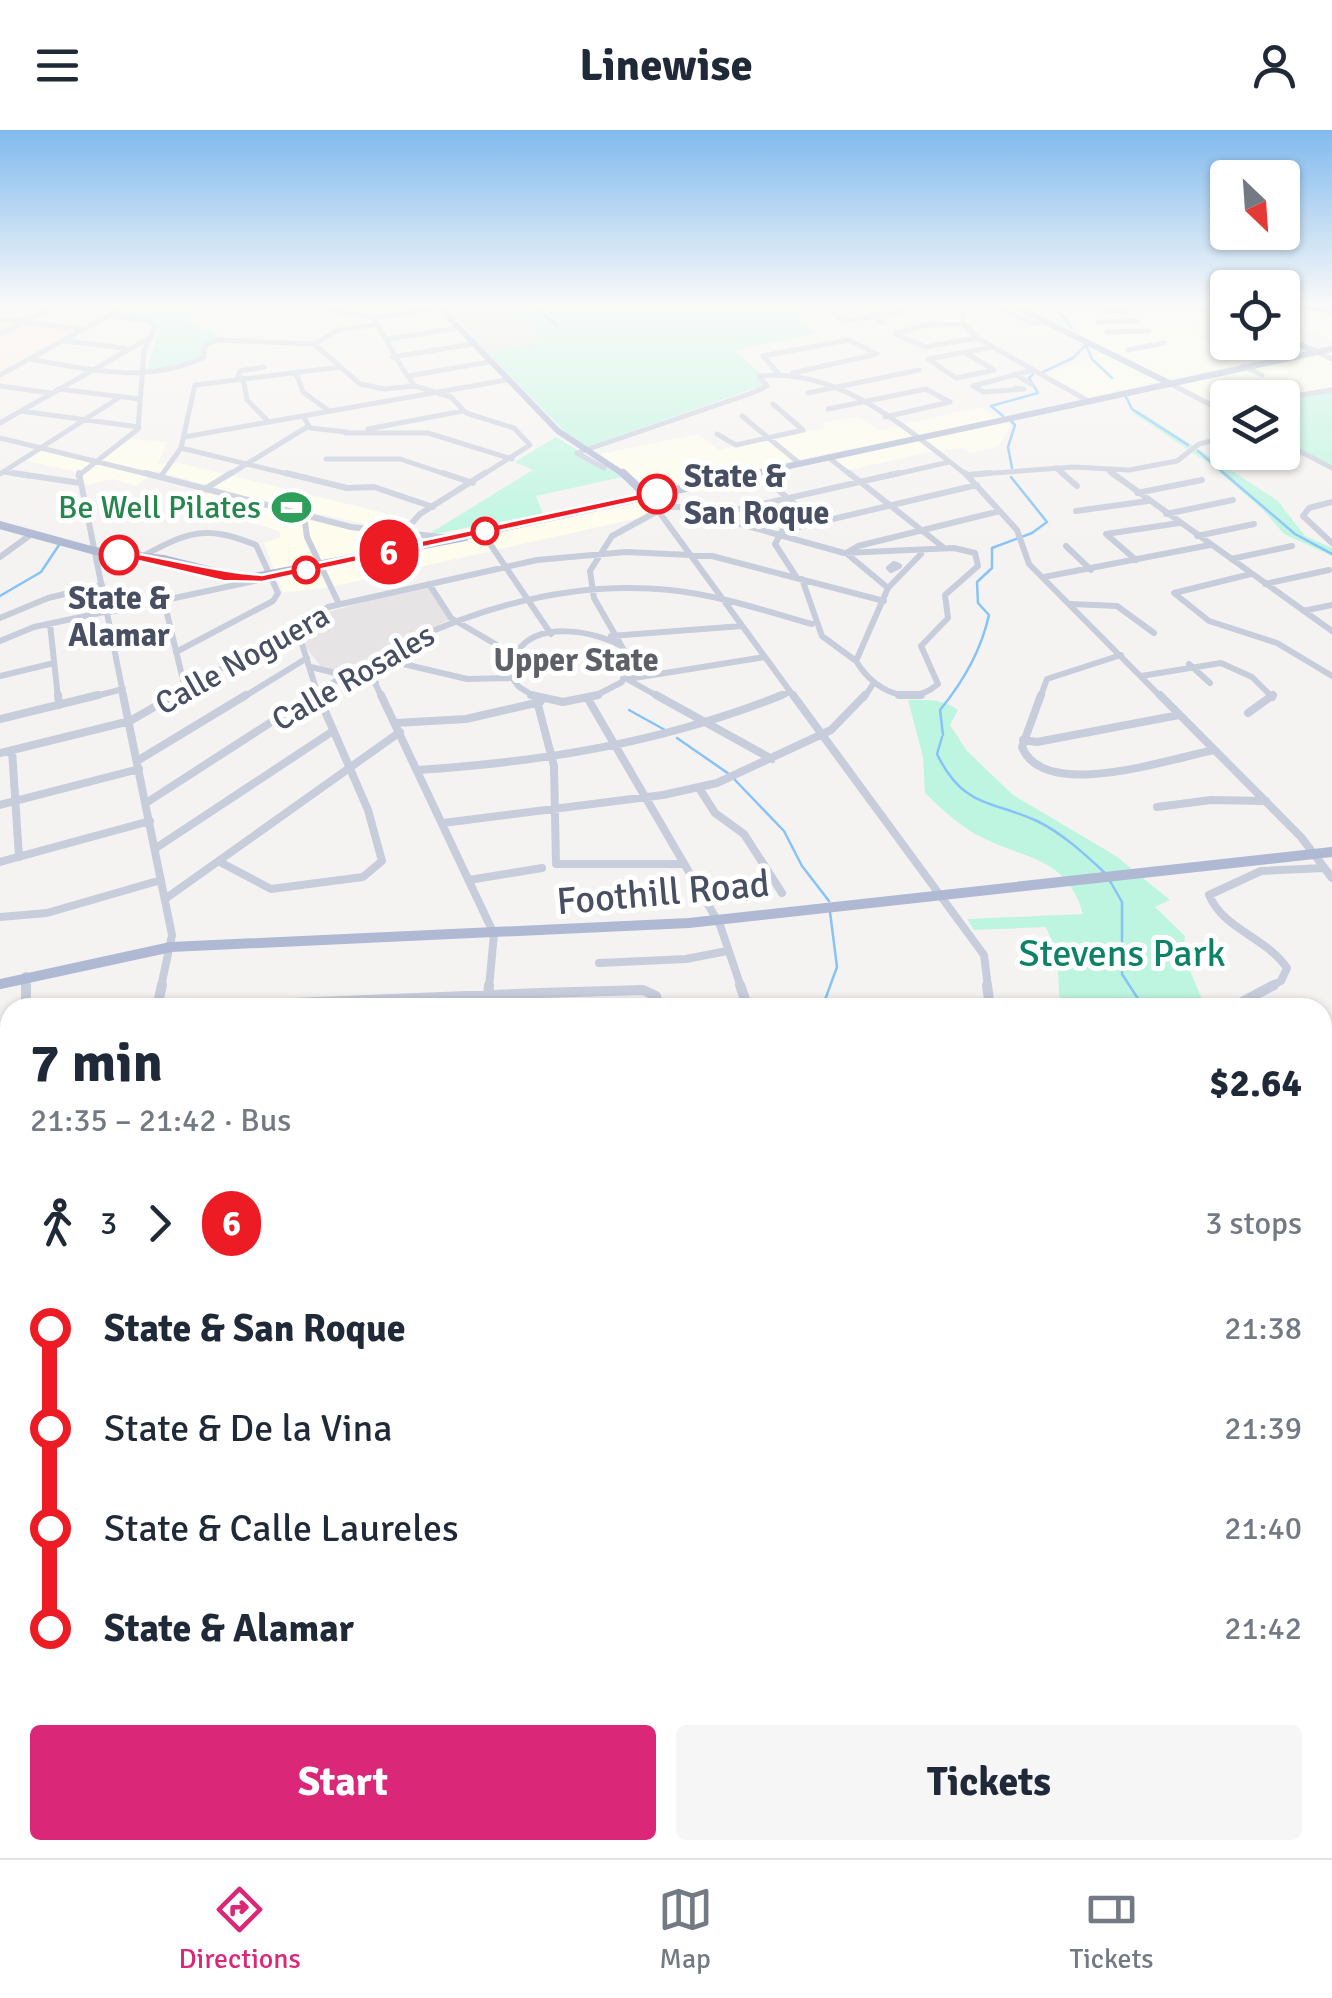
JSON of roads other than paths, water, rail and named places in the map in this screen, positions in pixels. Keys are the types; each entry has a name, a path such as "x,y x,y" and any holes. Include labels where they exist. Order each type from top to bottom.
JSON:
{"main road":[{"path":"512,386 562,435 623,473 647,496"},
{"path":"0,524 96,551 141,556 233,578 270,577 408,544 426,544 1157,386"},
{"name":"Foothill Road","path":"0,984 171,946 494,934 717,920 1332,852"}],"street":[{"path":"0,386 50,393"},
{"path":"0,423 62,386"},
{"path":"139,427 141,386"},
{"path":"154,474 181,448 194,387 202,386"},
{"path":"242,386 246,400 269,422"},
{"path":"301,386 303,392 330,411"},
{"path":"365,386 415,386 451,396 463,411"},
{"path":"184,437 474,386"},
{"path":"604,468 577,456 765,386"},
{"path":"838,386 968,474 1019,537 1023,556 1266,801 1332,878"},
{"path":"808,393 848,386"},
{"path":"977,386 973,387 984,392 1015,388"},
{"path":"1060,386 1088,401"},
{"path":"1174,386 1210,404"},
{"path":"58,388 140,400"},
{"path":"828,409 924,389 934,390 950,402 885,417"},
{"path":"1300,395 1332,390"},
{"path":"1,473 120,397"},
{"path":"717,434 734,445 803,429 773,404"},
{"path":"21,410 139,427"},
{"path":"345,432 463,411 516,430 530,447 432,507 399,536"},
{"path":"303,416 307,427"},
{"path":"742,416 799,463"},
{"path":"139,427 79,472 165,899 171,946 162,998"},
{"path":"205,489 307,427 345,432 428,433 512,459"},
{"path":"0,438 97,459 304,516 399,536 458,537"},
{"path":"968,474 1056,468 1108,471 1177,461 1199,444 1210,441"},
{"path":"181,448 347,488 374,487 432,507"},
{"path":"1300,451 1332,468"},
{"path":"828,457 944,548"},
{"path":"326,459 396,458 473,483"},
{"path":"711,516 949,462"},
{"path":"1056,468 1078,486"},
{"path":"1108,471 1332,630"},
{"path":"758,472 816,523"},
{"path":"1,473 80,483"},
{"path":"1137,493 1202,480"},
{"path":"778,535 977,484"},
{"path":"647,496 942,894 987,962 989,998"},
{"path":"1076,511 1148,500"},
{"path":"1166,514 1233,500"},
{"path":"1332,502 1309,508 1303,516 1332,543"},
{"path":"626,679 630,664 592,588 590,570 598,553 620,529 657,509 673,506 711,516 846,554 921,554 966,548 980,561 948,591 948,618 922,642 921,654 938,675 938,684 930,693 910,696 873,684 856,660 829,645 812,624 799,578 776,548 778,535"},
{"path":"846,554 1000,511"},
{"path":"304,516 303,526 338,604"},
{"path":"1136,560 1106,534 1179,523"},
{"path":"1197,536 1254,524"},
{"path":"141,556 176,534 202,529 256,545 278,593 274,600 176,652"},
{"path":"0,558 32,532"},
{"path":"480,532 551,634"},
{"path":"399,536 408,544"},
{"path":"1044,577 1210,545"},
{"path":"1066,546 1091,570"},
{"path":"1231,560 1292,546"},
{"name":"Calle Noguera","path":"0,753 130,721 324,608 506,566 598,553 690,554 738,561 884,600"},
{"path":"846,554 888,588"},
{"path":"856,660 888,588 921,554"},
{"path":"1266,584 1329,570"},
{"path":"1251,574 1174,593 1209,621 1277,643 1332,676"},
{"path":"0,640 50,624 270,577"},
{"path":"225,588 233,578"},
{"path":"429,584 455,620 514,655"},
{"path":"0,618 48,598 102,586"},
{"name":"Calle Rosales","path":"146,802 366,663 455,620 528,598 592,588 664,590 723,600 812,624"},
{"path":"324,608 334,593"},
{"path":"164,601 184,680 191,686"},
{"path":"1071,604 1096,601 1120,606 1154,633"},
{"path":"1303,612 1332,605"},
{"path":"220,862 271,889 357,878 373,872 382,854 298,633 302,621"},
{"path":"50,624 59,705"},
{"path":"604,637 742,626"},
{"path":"511,678 514,655 526,644 551,634 580,632 604,637 621,646"},
{"path":"1121,655 1047,680 1024,740 1022,751 1029,762 1069,778 1214,750"},
{"path":"396,723 466,719 540,702 588,699 626,679 765,657"},
{"path":"378,658 467,679 511,678 540,702 554,757 560,806 556,862 564,867 682,864"},
{"path":"1141,676 1219,660 1273,693 1273,698 1248,713"},
{"path":"0,676 54,663"},
{"path":"0,805 138,765 309,663 376,683"},
{"path":"366,663 494,934 488,998"},
{"path":"1189,664 1210,684"},
{"path":"626,679 772,760"},
{"path":"443,823 699,788 772,760 822,735 856,710 873,684"},
{"path":"0,719 123,690"},
{"path":"417,770 616,748 712,725 790,692"},
{"path":"588,699 717,920 744,998"},
{"path":"1024,740 1037,742 1179,715"},
{"path":"156,848 333,731"},
{"path":"165,899 400,732"},
{"path":"12,750 19,857"},
{"path":"699,788 715,813 744,834 782,894"},
{"path":"1157,807 1211,800 1266,801"},
{"path":"0,862 150,822"},
{"path":"470,880 542,868"},
{"path":"1249,998 1281,981 1287,968 1270,948 1219,912 1209,895 1271,869 1324,868"},
{"path":"0,917 46,912 161,880"},
{"path":"599,963 686,959 728,951"},
{"path":"26,976 26,998"},
{"path":"412,998 643,990 657,998"},
{"path":"540,993 540,998"}],"waterway":[{"path":"1003,416 991,406 1038,393 1034,386"},
{"path":"1126,397 1132,409 1188,445"},
{"path":"1011,421 1015,425 1008,447 1012,468"},
{"path":"1198,451 1295,534 1332,554"},
{"path":"943,735 940,710 970,666 986,628 989,615 978,603 977,582 992,568 992,548 1032,533 1047,522 1011,477"},
{"path":"0,596 41,572 59,545"},
{"path":"629,710 665,730"},
{"path":"942,737 937,754 957,784 979,800 1046,826 1106,874"},
{"path":"677,738 729,774"},
{"path":"735,780 784,831 802,866 829,901"},
{"path":"1110,881 1122,902 1122,974 1138,998"},
{"path":"826,998 837,967 830,912"}],"place":[{"name":"State & San Roque","path":"657,494"},
{"name":"Be Well Pilates","path":"291,507"},
{"name":"State & Alamar","path":"119,555"}],"district":[{"name":"Upper State","path":"576,660"}],"park label":[{"name":"Stevens Park","path":"1122,953"}]}
